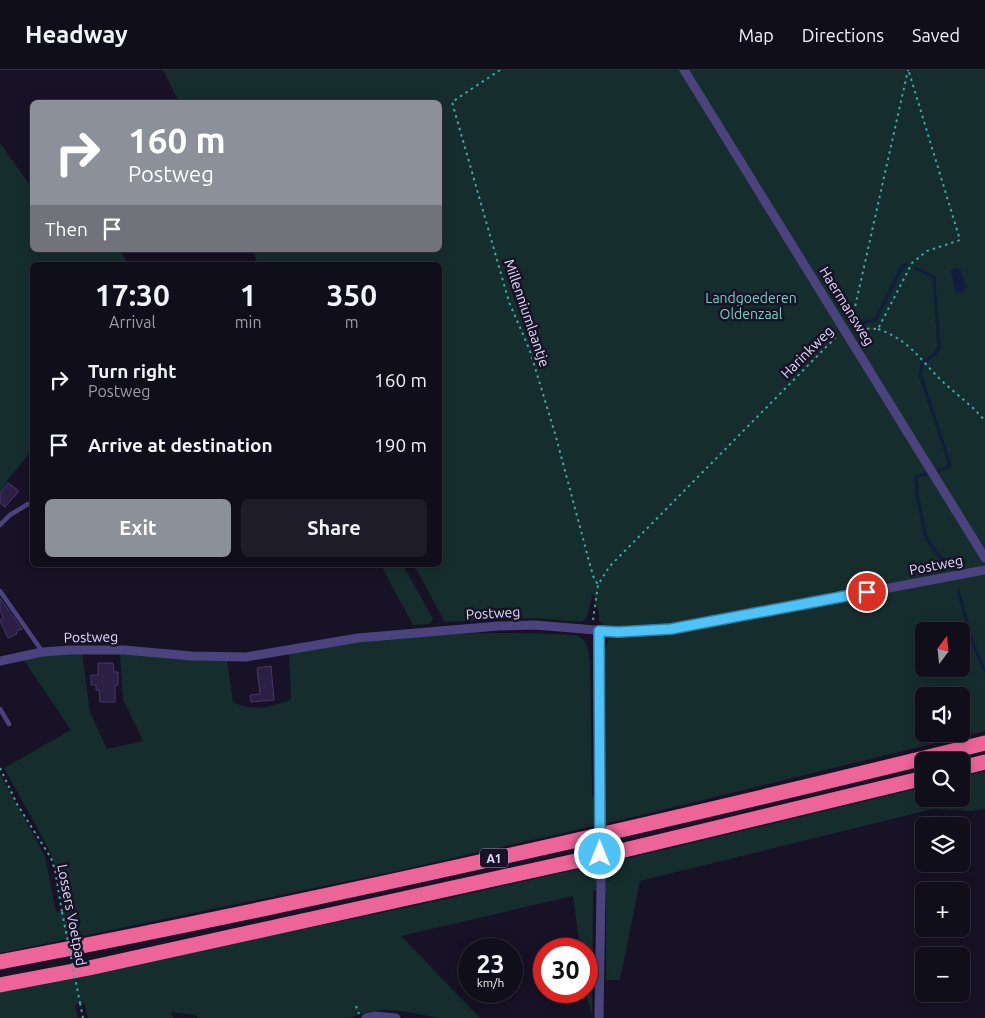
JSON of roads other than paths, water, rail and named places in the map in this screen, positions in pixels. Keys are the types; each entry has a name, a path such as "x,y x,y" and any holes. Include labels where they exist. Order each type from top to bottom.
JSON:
{"highway":[{"name":"A1","path":"0,962 346,892 792,790 985,743"},
{"path":"970,766 985,762"},
{"name":"A1","path":"0,985 89,968 612,853 915,780"}],"street":[{"name":"Haermansweg","path":"684,70 846,328 985,558"},
{"name":"Postweg","path":"0,661 42,652 124,650 225,658 246,657 358,638 443,629 535,625 619,632 671,629 985,570"},
{"path":"595,631 600,799 599,1018"},
{"path":"366,1018 375,1016 396,1018"}],"lane":[{"path":"0,526 10,515 28,504"},
{"path":"0,591 42,652"},
{"path":"0,709 9,724"}],"water":[{"path":"955,268 961,270 966,288 962,293 955,291 951,270"}],"waterway":[{"path":"860,324 876,319 903,265 907,265"},
{"path":"915,268 934,277 939,348 935,354 922,364 920,374 950,465 937,471"},
{"path":"929,473 916,477 917,494 926,538 939,556 952,566 953,569"},
{"path":"958,590 973,643 985,672"}],"park label":[{"name":"Landgoederen Oldenzaal","path":"751,306"}]}
